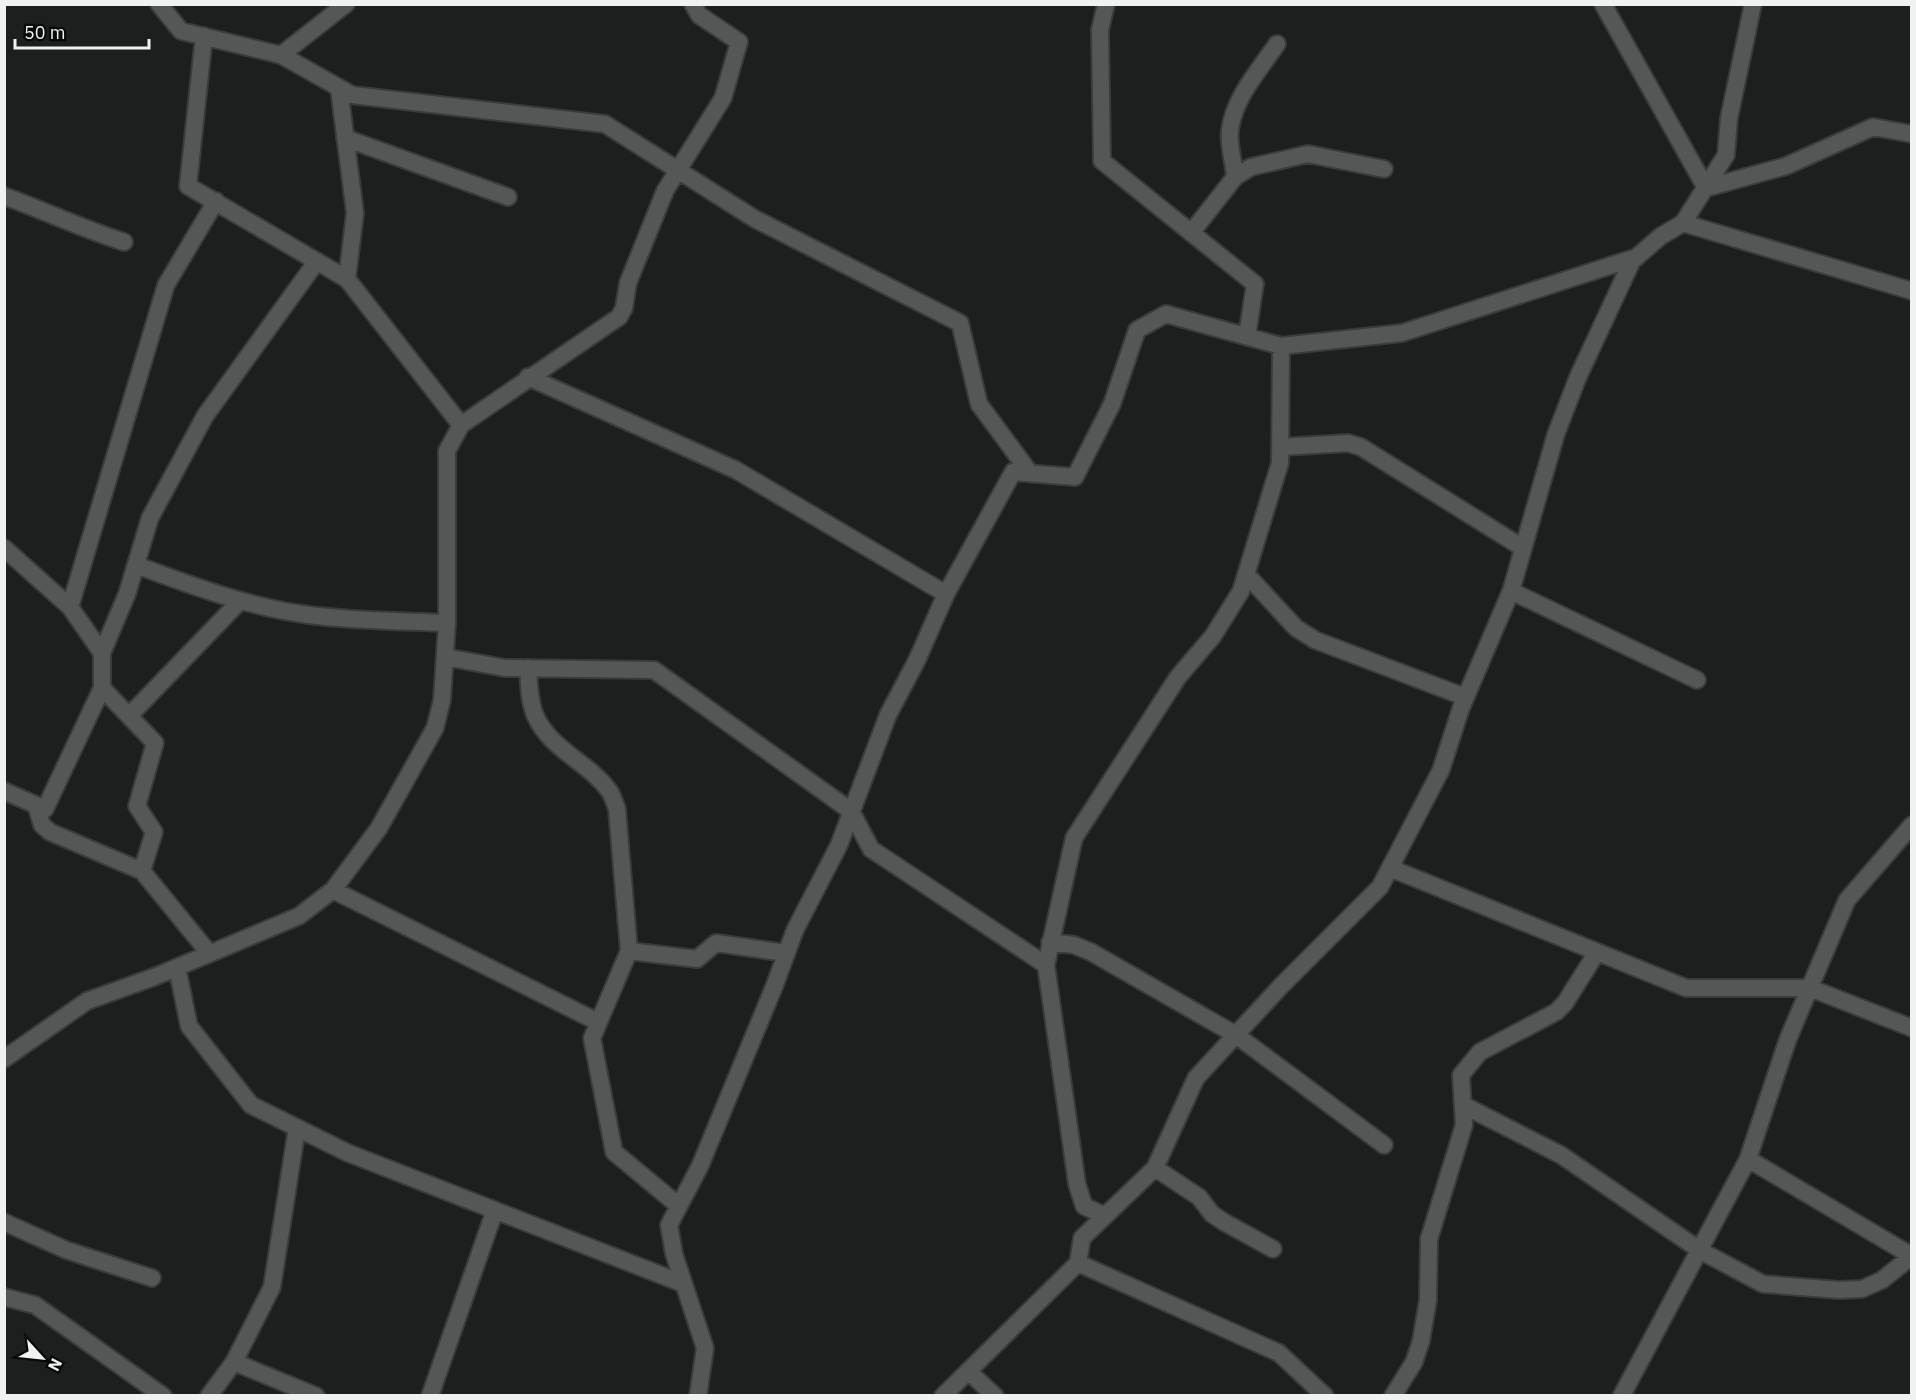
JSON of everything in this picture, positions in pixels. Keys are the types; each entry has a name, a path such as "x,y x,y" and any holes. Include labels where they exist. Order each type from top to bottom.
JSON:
{"street":[{"path":"159,4 181,31 281,55 352,95 604,124 755,219 960,323 979,404 1030,474"},
{"path":"281,55 346,4"},
{"path":"4,1059 87,1001 177,967 299,916 333,891 378,828 435,728 442,700 447,623 447,451 461,425 528,377 619,317 624,308 628,283 676,170 723,98 739,42 699,15 693,4"},
{"path":"1106,4 1100,30 1102,161 1255,284 1246,336"},
{"path":"1603,4 1706,188"},
{"path":"943,1395 1078,1263 1082,1238 1155,1168 1196,1078 1380,886 1441,770 1465,698 1511,591 1556,434 1578,377 1637,257 1661,236 1683,223 1726,155 1729,118 1754,4"},
{"path":"204,36 188,186 347,279 461,425"},
{"path":"1235,177 1230,132 1234,113 1244,93 1277,44"},
{"path":"339,88 355,213 347,279"},
{"path":"1706,188 1786,166 1873,127 1911,134"},
{"path":"345,138 508,197"},
{"path":"1191,233 1235,177 1251,167 1308,154 1384,169"},
{"path":"4,196 51,214 66,223 124,242"},
{"path":"70,607 166,285 216,201"},
{"path":"1683,223 1911,291"},
{"path":"698,1395 705,1348 684,1284 669,1225 700,1166 795,930 839,845 888,715 917,660 946,594 1013,472 1075,477 1112,404 1137,330 1166,314 1281,346 1402,333 1637,257"},
{"path":"4,791 45,809 102,688 102,653 127,594 150,518 205,416 317,261"},
{"path":"1106,1216 1084,1206 1081,1202 1046,966 1050,942 1074,838 1178,677 1213,636 1241,591 1280,463 1281,346"},
{"path":"528,377 736,470 946,594"},
{"path":"1280,447 1348,443 1361,447 1523,548"},
{"path":"4,548 16,555 70,607 102,653"},
{"path":"136,566 240,601 325,617 447,623"},
{"path":"1246,574 1296,628 1315,640 1465,698"},
{"path":"1511,591 1697,680"},
{"path":"129,716 240,601"},
{"path":"446,657 505,668 654,669 851,811 871,849 1046,966"},
{"path":"528,668 531,702 535,715 545,731 554,744 609,792 617,809 629,951 592,1038 614,1152 679,1206"},
{"path":"102,688 155,743 137,807 154,832 142,871"},
{"path":"36,805 42,825 50,832 142,871 209,953"},
{"path":"1622,1395 1749,1159 1788,1039 1847,900 1911,825"},
{"path":"1390,868 1686,988 1810,988 1911,1028"},
{"path":"333,891 598,1022"},
{"path":"1050,942 1091,952 1236,1035 1384,1145"},
{"path":"629,951 697,960 716,943 786,952"},
{"path":"1393,1395 1413,1362 1421,1341 1428,1300 1429,1239 1462,1137 1463,1105 1459,1084 1467,1065 1480,1052 1556,1012 1565,1003 1598,951"},
{"path":"177,967 189,1026 251,1105 348,1153 684,1284"},
{"path":"1463,1105 1561,1155 1701,1251 1763,1284 1839,1290 1862,1288 1882,1280 1911,1256 1749,1159"},
{"path":"210,1395 234,1362 272,1287 297,1128"},
{"path":"1155,1168 1199,1197 1212,1214 1273,1249"},
{"path":"430,1395 495,1210"},
{"path":"4,1222 66,1250 153,1278"},
{"path":"1078,1263 1279,1353 1324,1395"},
{"path":"4,1297 35,1305 163,1395"},
{"path":"234,1362 316,1395"},
{"path":"968,1371 994,1395"}]}
